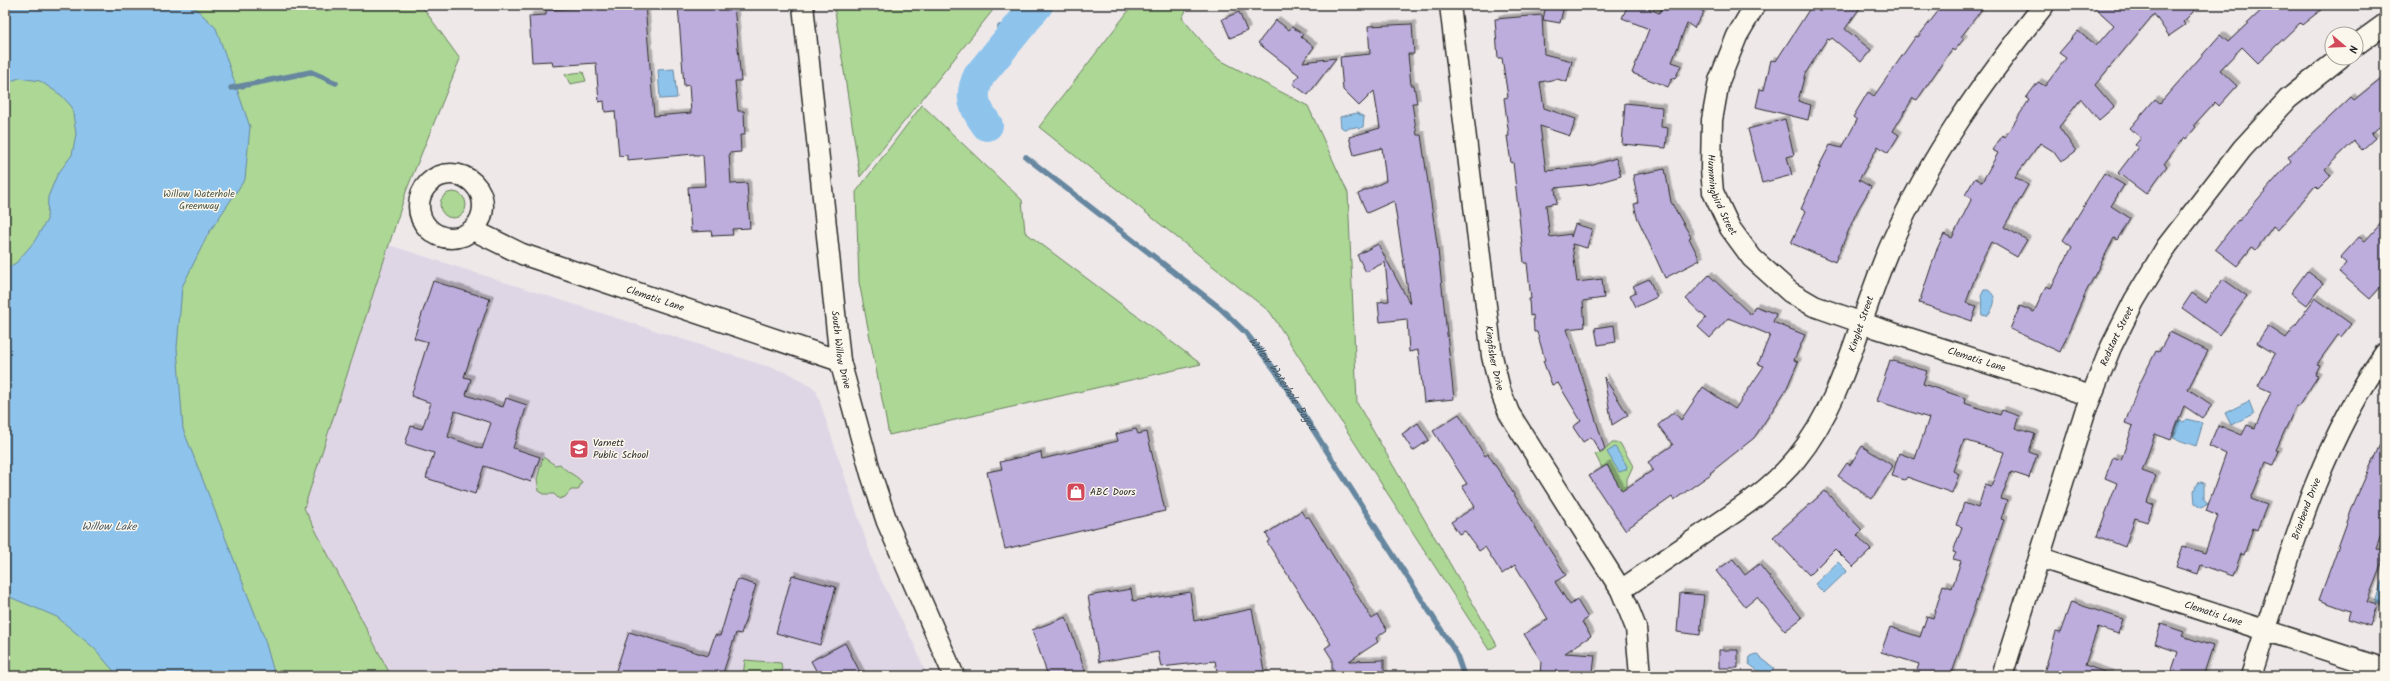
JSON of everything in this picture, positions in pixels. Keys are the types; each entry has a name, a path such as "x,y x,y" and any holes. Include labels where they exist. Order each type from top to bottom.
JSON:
{"street":[{"name":"South Willow Drive","path":"803,5 840,361 871,474 887,522 954,676"},
{"name":"Kingfisher Drive","path":"1450,5 1492,356 1500,390 1509,413 1621,590 1636,628 1640,676"},
{"name":"Hummingbird Street","path":"1755,5 1737,36 1719,82 1712,120 1713,192 1730,228 1752,258 1790,292 1814,306 1862,323"},
{"name":"Kinglet Street","path":"1621,590 1760,495 1795,460 1818,429 1831,401 1862,323 1892,242 1956,124 2000,60 2044,5"},
{"path":"2364,39 2385,24"},
{"name":"Redstart Street","path":"2002,676 2091,396 2111,347 2134,301 2167,246 2217,179 2288,99 2330,66"},
{"name":"Clematis Lane","path":"472,230 522,254 840,361"},
{"name":"Clematis Lane","path":"1862,323 2091,396"},
{"name":"Briarbend Drive","path":"2251,676 2297,536 2330,447 2359,390 2385,353"},
{"name":"Clematis Lane","path":"2040,558 2385,669"}],"shaded area":[{"name":"Varnett Public School","path":"389,245 791,374 816,390 876,570 915,646 927,676 391,676 304,508"}],"green space":[{"name":"Willow Waterhole Greenway","path":"5,5 421,5 460,59 407,189 304,508 391,676 5,676"},
{"path":"834,5 997,5 860,177"},
{"path":"1133,5 1189,5 1182,18 1216,58 1308,106 1348,193 1357,403 1497,645 1489,650 1270,312 1039,127"},
{"path":"583,72 586,81 570,84 565,74"},
{"path":"922,105 1022,200 1025,232 1201,364 889,435 859,282 856,192"},
{"path":"453,192 462,196 466,205 462,214 453,218 444,214 440,205 444,196"},
{"path":"1612,443 1620,443 1633,466 1627,479 1627,488 1622,492 1607,465 1602,468 1595,454 1602,453"},
{"path":"543,457 555,465 560,464 580,480 582,482 578,490 571,490 565,497 559,499 554,494 544,494 539,491 537,479"},
{"path":"745,660 781,663 783,676 743,676"}],"water":[{"name":"Willow Lake","path":"5,5 192,5 216,28 250,127 245,179 208,234 182,287 177,348 183,429 264,637 275,676 118,676 94,648 57,617 5,595 5,269 16,263 34,242 47,220 48,197 57,175 72,155 76,134 72,107 61,95 40,81 19,78 9,82 5,80"},
{"path":"674,69 677,98 660,99 658,70"},
{"path":"1357,113 1364,117 1363,127 1359,129 1356,127 1344,129 1341,127 1340,117"},
{"path":"1984,290 1988,290 1994,299 1992,310 1987,316 1982,315 1981,313 1981,296"},
{"path":"2249,401 2254,414 2231,425 2225,413"},
{"path":"2186,419 2203,423 2196,446 2173,438 2179,421 2184,422"},
{"path":"1615,447 1627,466 1626,470 1619,472 1607,452"},
{"path":"2197,483 2204,483 2204,499 2208,504 2201,508 2195,504 2194,491"},
{"path":"1838,562 1847,571 1824,593 1815,584"},
{"path":"2382,580 2385,581 2385,605 2375,603"},
{"path":"1756,654 1774,668 1770,676 1765,676 1749,664 1750,656"}],"building":[{"path":"591,5 645,5 654,116 691,113 689,85 684,86 678,5 734,5 741,81 735,81 738,111 744,111 745,135 740,135 741,152 729,153 731,184 747,183 750,228 732,229 733,235 712,236 711,231 691,232 688,187 705,186 703,155 694,154 627,160 627,155 619,156 615,111 605,112 604,101 599,102 596,63 553,66 552,61 532,62 529,16 546,15 546,10 592,7"},
{"path":"1546,5 1564,5 1560,23 1543,20"},
{"path":"1628,5 1641,5 1659,13 1664,5 1693,5 1704,12 1694,28 1687,23 1672,62 1681,65 1675,79 1672,78 1668,87 1632,73 1649,29 1622,18"},
{"path":"1812,5 1862,5 1845,29 1871,50 1861,62 1832,38 1830,40 1827,39 1805,74 1798,101 1811,105 1808,120 1756,107 1760,89 1764,90 1771,60 1776,61"},
{"path":"1943,5 1985,5 1961,37 1964,39 1954,51 1952,49 1917,100 1913,98 1893,131 1899,135 1888,153 1878,146 1859,180 1871,187 1857,211 1835,262 1791,243 1806,211 1801,209 1820,167 1818,168 1830,145 1842,148 1857,120 1853,117 1868,92 1874,96 1916,36 1918,37"},
{"path":"2092,5 2200,5 2183,22 2185,25 2169,36 2154,14 2095,85 2114,107 2099,120 2081,99 2059,127 2076,151 2061,162 2053,151 2040,143 2015,177 2028,185 2004,227 2027,240 2017,257 1991,242 1979,266 1966,303 1977,306 1972,321 1919,303 1937,249 1944,234 1952,238 1972,198 1965,195 1975,178 1982,182 1998,153 1992,150 2003,135 2005,137 2029,100 2026,98 2038,82 2045,86 2066,58 2059,53 2078,31 2096,46 2114,25"},
{"path":"2267,5 2327,5 2302,25 2300,23 2258,63 2242,47 2220,70 2237,86 2219,106 2215,102 2194,125 2196,127 2186,139 2184,137 2164,164 2167,166 2146,194 2118,173 2138,147 2135,145 2141,138 2130,128 2155,99 2160,103 2220,35 2228,42"},
{"path":"1239,12 1247,31 1230,38 1222,19"},
{"path":"1542,15 1544,54 1572,61 1567,82 1557,79 1540,82 1544,108 1576,119 1570,136 1540,126 1546,171 1590,166 1616,158 1621,176 1593,184 1555,188 1557,203 1546,205 1550,237 1571,234 1571,237 1575,224 1592,229 1587,248 1572,244 1577,282 1602,279 1604,298 1583,301 1585,327 1567,329 1605,449 1600,452 1591,437 1583,442 1573,427 1581,421 1558,383 1552,385 1543,361 1545,360 1537,332 1534,332 1533,315 1530,316 1529,299 1531,299 1527,263 1524,263 1513,162 1511,163 1507,136 1509,136 1504,98 1508,97 1502,58 1498,58 1495,19"},
{"path":"1276,20 1289,30 1292,27 1303,34 1301,37 1314,47 1303,62 1336,58 1308,95 1293,84 1299,75 1258,43"},
{"path":"1412,24 1414,54 1408,54 1411,85 1414,85 1417,103 1412,103 1417,135 1421,135 1438,250 1454,399 1424,402 1418,350 1409,352 1407,319 1380,322 1378,302 1389,301 1385,262 1366,272 1357,255 1378,244 1410,304 1394,201 1367,213 1358,194 1386,181 1382,148 1354,155 1349,137 1380,128 1374,91 1359,106 1343,90 1340,57 1370,54 1368,26"},
{"path":"2385,75 2385,122 2371,134 2375,138 2362,150 2354,141 2325,169 2331,176 2318,189 2315,186 2278,230 2273,226 2256,250 2252,247 2237,266 2215,249 2238,220 2239,221 2291,161 2288,157 2351,97 2354,100"},
{"path":"1625,103 1662,107 1661,127 1668,128 1666,148 1622,144"},
{"path":"1785,119 1794,155 1787,157 1792,175 1762,183 1748,129"},
{"path":"1665,169 1671,202 1691,237 1689,238 1700,260 1665,278 1637,217 1634,204 1638,203 1633,175"},
{"path":"2104,173 2124,185 2111,206 2130,218 2117,240 2114,238 2085,294 2060,352 2010,329 2020,306 2034,312 2046,286 2051,288 2072,247 2063,240"},
{"path":"2385,219 2385,282 2370,299 2339,272 2346,263 2340,258 2359,237 2365,241"},
{"path":"2307,271 2323,283 2307,305 2291,293"},
{"path":"1709,275 1751,315 1755,306 1776,314 1773,322 1805,335 1794,360 1798,362 1786,390 1754,438 1710,473 1711,474 1674,500 1672,497 1625,530 1589,476 1607,465 1622,491 1653,470 1648,462 1673,445 1658,425 1674,412 1681,420 1703,387 1735,409 1764,366 1758,364 1770,335 1728,318 1710,338 1698,327 1706,318 1686,299"},
{"path":"1649,279 1657,297 1636,307 1630,295 1636,292 1633,286"},
{"path":"2223,279 2247,296 2220,335 2182,308 2192,293 2206,303"},
{"path":"433,281 490,299 464,377 471,379 466,395 503,407 506,398 527,405 513,448 540,457 531,482 484,466 475,494 426,478 434,453 405,444 411,426 422,429 431,403 411,396 428,342 414,338","holes":["455,411 491,423 482,449 448,437"]},
{"path":"2315,298 2351,324 2341,337 2338,335 2317,364 2320,365 2315,375 2318,376 2298,407 2296,406 2276,450 2279,451 2273,465 2266,462 2251,499 2267,505 2257,530 2253,528 2244,555 2241,554 2233,576 2201,565 2198,574 2176,567 2183,546 2205,553 2218,516 2206,511 2226,454 2209,446 2218,425 2242,435 2247,425 2255,428 2271,392 2258,386 2275,354 2257,343 2268,326 2286,338"},
{"path":"1614,325 1616,342 1598,345 1595,328"},
{"path":"2170,332 2208,351 2188,389 2212,405 2202,418 2184,406 2171,440 2155,434 2142,471 2156,476 2147,502 2154,505 2147,522 2135,518 2125,547 2097,536 2117,483 2105,478 2113,457 2121,460 2133,426 2125,423 2139,385 2156,351 2159,352"},
{"path":"1890,360 1927,371 1923,384 1965,398 1964,403 2000,415 2002,410 2019,416 2015,428 2035,434 2029,452 2037,455 2029,478 2011,472 2001,499 2007,501 2001,519 2004,520 1951,676 1915,676 1919,664 1881,652 1890,627 1920,637 1927,616 1933,618 1943,585 1952,588 1961,561 1953,559 1956,553 1953,552 1962,527 1956,525 1964,503 1978,508 1985,485 1991,487 2004,452 1964,440 1953,471 1959,474 1952,493 1907,477 1905,480 1892,476 1899,453 1915,459 1929,418 1877,401"},
{"path":"1604,377 1628,415 1612,425"},
{"path":"1459,414 1485,456 1488,454 1566,575 1555,582 1570,605 1577,600 1588,618 1582,622 1591,636 1565,653 1595,655 1593,672 1584,672 1584,676 1540,676 1541,661 1524,634 1548,619 1515,565 1502,574 1485,547 1479,551 1465,531 1459,534 1451,522 1475,507 1462,486 1467,484 1433,431"},
{"path":"1418,423 1429,440 1413,451 1402,434"},
{"name":"ABC Doors","path":"1136,429 1138,434 1147,432 1165,511 1005,549 987,472 1002,469 1000,462 1041,452 1042,459 1118,441 1116,434"},
{"path":"2385,433 2385,523 2376,548 2385,551 2385,555 2367,602 2377,605 2370,626 2348,619 2350,611 2319,600 2354,503"},
{"path":"1862,446 1893,466 1872,499 1838,476 1847,463 1850,465"},
{"path":"1825,491 1862,530 1857,535 1871,550 1853,567 1835,549 1809,575 1773,537"},
{"path":"1301,511 1305,517 1309,517 1372,619 1377,615 1387,630 1376,638 1378,642 1349,661 1384,660 1384,676 1332,676 1332,659 1325,648 1331,644 1267,542 1270,540 1266,534"},
{"path":"1733,559 1745,575 1759,564 1802,618 1785,631 1757,597 1745,607 1716,571"},
{"path":"792,575 836,587 820,645 776,633"},
{"path":"737,579 756,585 741,634 736,633 722,676 614,676 629,632 708,656 715,635 720,636"},
{"path":"1131,589 1133,601 1190,592 1194,621 1252,609 1265,676 1218,676 1215,661 1161,667 1158,652 1099,662 1088,596"},
{"path":"1680,593 1704,595 1700,635 1677,632"},
{"path":"2071,602 2123,619 2118,634 2098,627 2085,665 2110,674 2109,676 2043,676 2056,632 2060,633"},
{"path":"1066,617 1087,676 1048,676 1032,630"},
{"path":"2161,624 2184,632 2182,636 2213,646 2203,676 2170,676 2178,652 2155,644"},
{"path":"845,643 862,676 819,676 811,661"},
{"path":"1719,650 1738,650 1738,668 1719,668"}],"waterway":[{"name":"Willow Waterhole Bayou","path":"987,125 974,102 974,90 976,83 979,76 1037,5"},
{"path":"1000,27 1011,36"},
{"path":"231,88 311,72 336,83"},
{"name":"Willow Waterhole Bayou","path":"1026,157 1220,308 1246,333 1275,370 1456,653 1464,676"}],"place":[{"name":"Varnett Public School","path":"579,449"},
{"name":"ABC Doors","path":"1076,492"}]}
